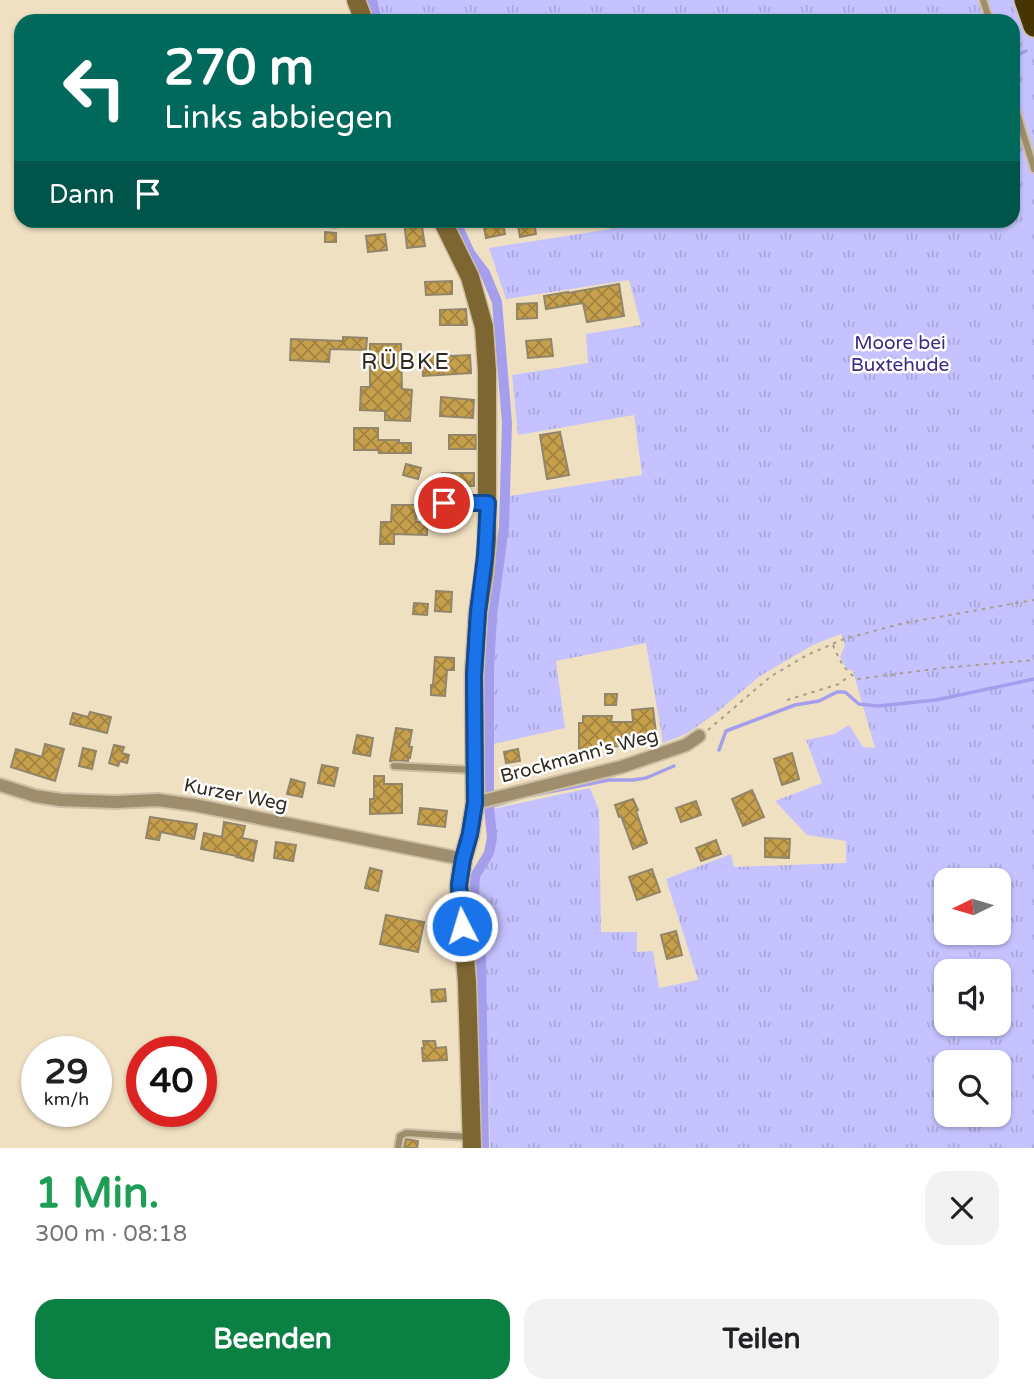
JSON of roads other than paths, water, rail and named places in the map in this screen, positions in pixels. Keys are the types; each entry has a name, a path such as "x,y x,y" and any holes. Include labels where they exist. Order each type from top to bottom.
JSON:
{"highway":[{"path":"1026,0 1034,26"}],"street":[{"path":"446,228 470,277 484,327 487,371 488,503 474,675 475,770 484,800 470,834 459,885 467,982 471,1142"},
{"name":"Brockmann's Weg","path":"484,800 631,764 686,745 699,737"},
{"name":"Kurzer Weg","path":"0,785 35,796 61,800 158,800 194,805 463,859"}],"lane":[{"path":"1020,123 1034,169"},
{"path":"423,503 488,503"},
{"path":"394,766 475,770"},
{"path":"398,1148 400,1136 406,1133 471,1142"}],"waterway":[{"path":"372,0 375,14"},
{"path":"1020,54 1026,51"},
{"path":"459,228 470,253 485,273 497,302 507,423 504,527 492,615 489,670 489,807 492,838 489,853 475,876 474,892 481,958 484,1148"},
{"path":"719,750 726,731 795,705 819,701 837,692 845,692 859,704 878,706 936,700 1034,679"},
{"path":"533,795 609,780 646,778 674,766"},
{"path":"489,807 509,801"}],"district":[{"name":"RÜBKE","path":"406,361"}],"park label":[{"name":"Moore bei Buxtehude","path":"900,353"}]}
